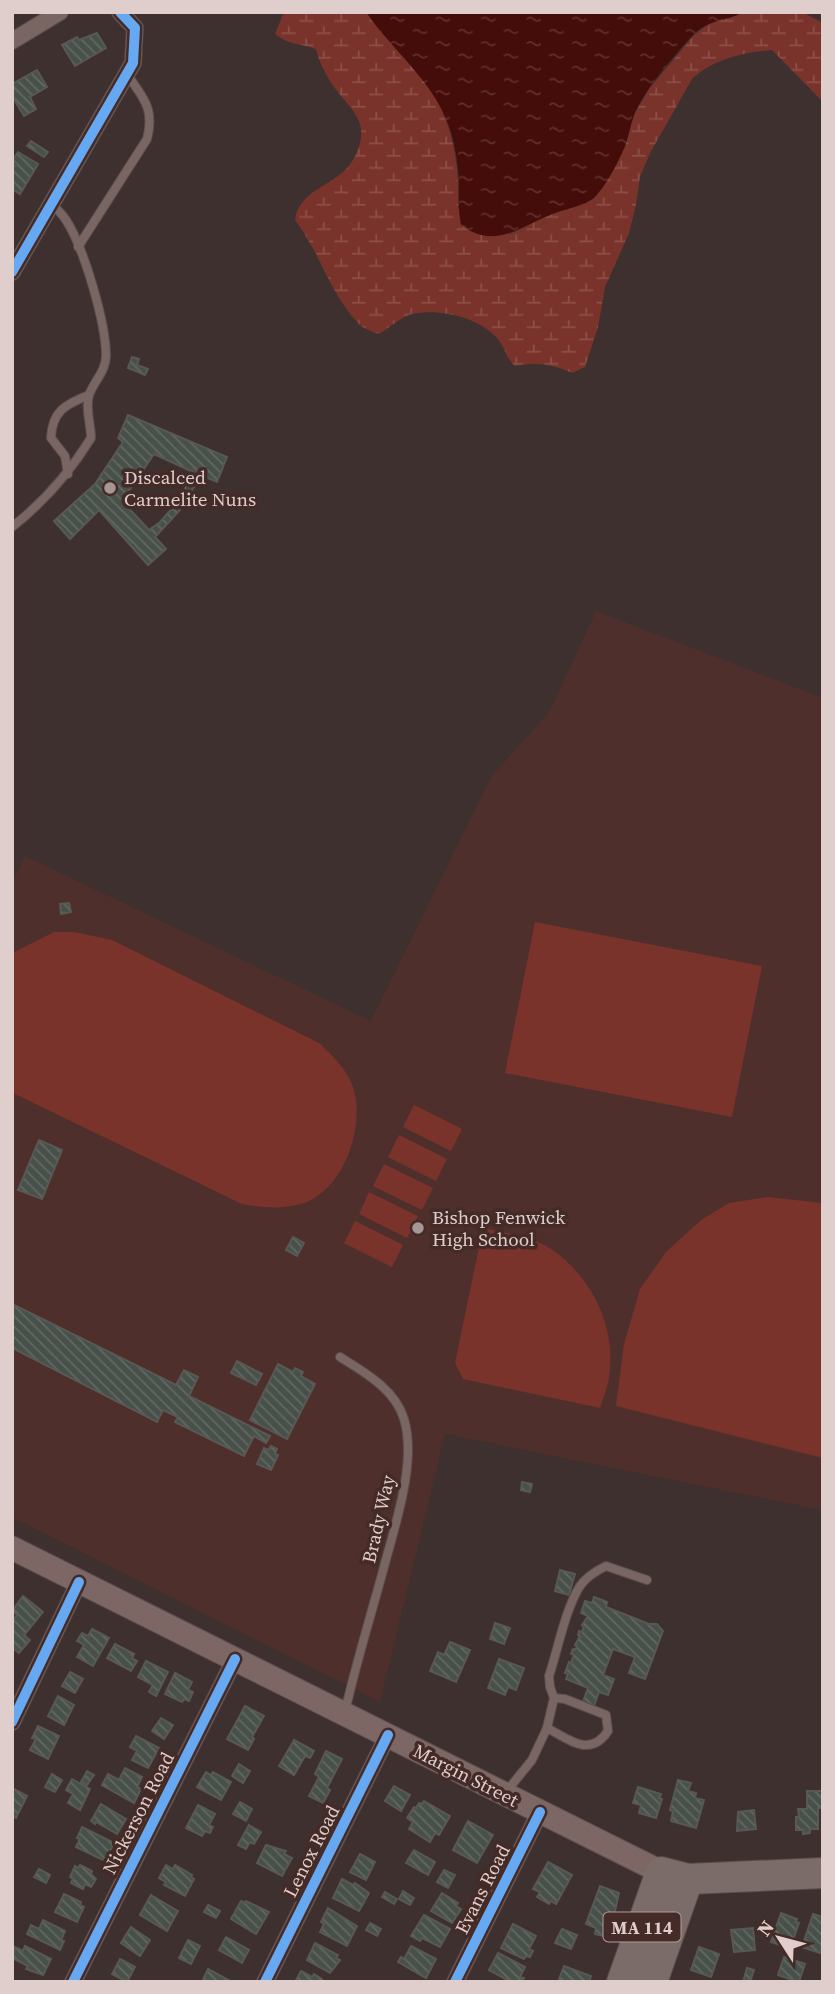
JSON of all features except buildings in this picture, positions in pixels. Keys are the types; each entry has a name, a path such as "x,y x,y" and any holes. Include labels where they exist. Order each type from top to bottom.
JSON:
{"highway":[{"name":"Margin Street","path":"675,1875 823,1873"},
{"name":"MA 114","path":"622,1982 675,1875"},
{"name":"MA 114","path":"652,1982 675,1875"}],"main road":[{"name":"Margin Street","path":"12,1548 540,1812 675,1875"}],"street":[{"path":"12,41 60,12"},
{"path":"12,272 133,63 135,28 120,12"},
{"path":"12,1722 79,1582"},
{"name":"Nickerson Road","path":"73,1982 235,1659"},
{"name":"Lenox Road","path":"265,1982 388,1735"},
{"name":"Evans Road","path":"455,1982 540,1812"}],"lane":[{"path":"78,247 147,139 150,126 147,104 127,74"},
{"path":"12,527 29,514 68,474 92,438 87,415 89,395 105,366 106,354 98,309 78,247 67,221 52,204"},
{"path":"68,474 65,456 51,438 51,425 56,415 64,408 89,395"},
{"name":"Brady Way","path":"340,1357 363,1371 395,1400 404,1418 407,1439 405,1488 345,1713"},
{"path":"504,1794 532,1760 547,1728 554,1698 549,1676 580,1585 592,1573 606,1566 647,1580"},
{"path":"547,1728 571,1741 590,1746 601,1742 608,1731 606,1715 565,1699 554,1698"}],"shaded area":[{"name":"Bishop Fenwick High School","path":"596,611 823,698 823,1510 445,1434 380,1702 12,1517 12,884 25,856 371,1021 491,777 550,711"}],"green space":[{"path":"284,12 366,12 435,96 453,143 458,176 458,209 510,234 549,215 593,199 625,147 634,115 649,89 694,35 713,21 743,12 802,12 823,23 823,102 772,50 729,58 700,72 692,79 650,153 640,177 629,233 605,287 598,327 585,367 572,373 544,365 515,366 498,339 490,331 470,320 446,313 423,312 399,320 379,334 360,325 341,300 295,220 304,201 338,176 353,160 359,147 361,126 353,110 327,76 316,49 290,42 275,34"},
{"path":"535,922 762,966 732,1117 505,1073"},
{"path":"54,932 74,932 112,940 319,1043 336,1060 350,1080 357,1114 349,1152 330,1185 317,1197 294,1206 242,1204 13,1093 12,953"},
{"path":"414,1105 462,1129 451,1151 403,1127"},
{"path":"399,1135 447,1159 436,1181 388,1157"},
{"path":"384,1164 433,1188 422,1210 373,1186"},
{"path":"369,1192 418,1216 407,1238 359,1214"},
{"path":"768,1197 823,1203 823,1458 616,1406 624,1344 640,1289 666,1252 701,1220 729,1203"},
{"path":"355,1221 403,1245 392,1267 344,1243"},
{"path":"483,1228 535,1241 551,1249 578,1273 589,1288 605,1321 609,1339 609,1376 600,1408 463,1379 455,1363"}],"water":[{"path":"366,12 743,12 697,31 660,74 639,105 619,159 595,197 582,205 555,213 520,229 497,236 485,236 461,225 456,153 441,108 422,79"}],"cycle path":[{"path":"12,272 133,63 135,28 120,12"},
{"path":"12,1722 79,1582"},
{"path":"73,1982 235,1659"},
{"path":"265,1982 388,1735"},
{"path":"455,1982 540,1812"}],"place":[{"name":"Discalced Carmelite Nuns","path":"110,488"},
{"name":"Bishop Fenwick High School","path":"418,1228"}]}
